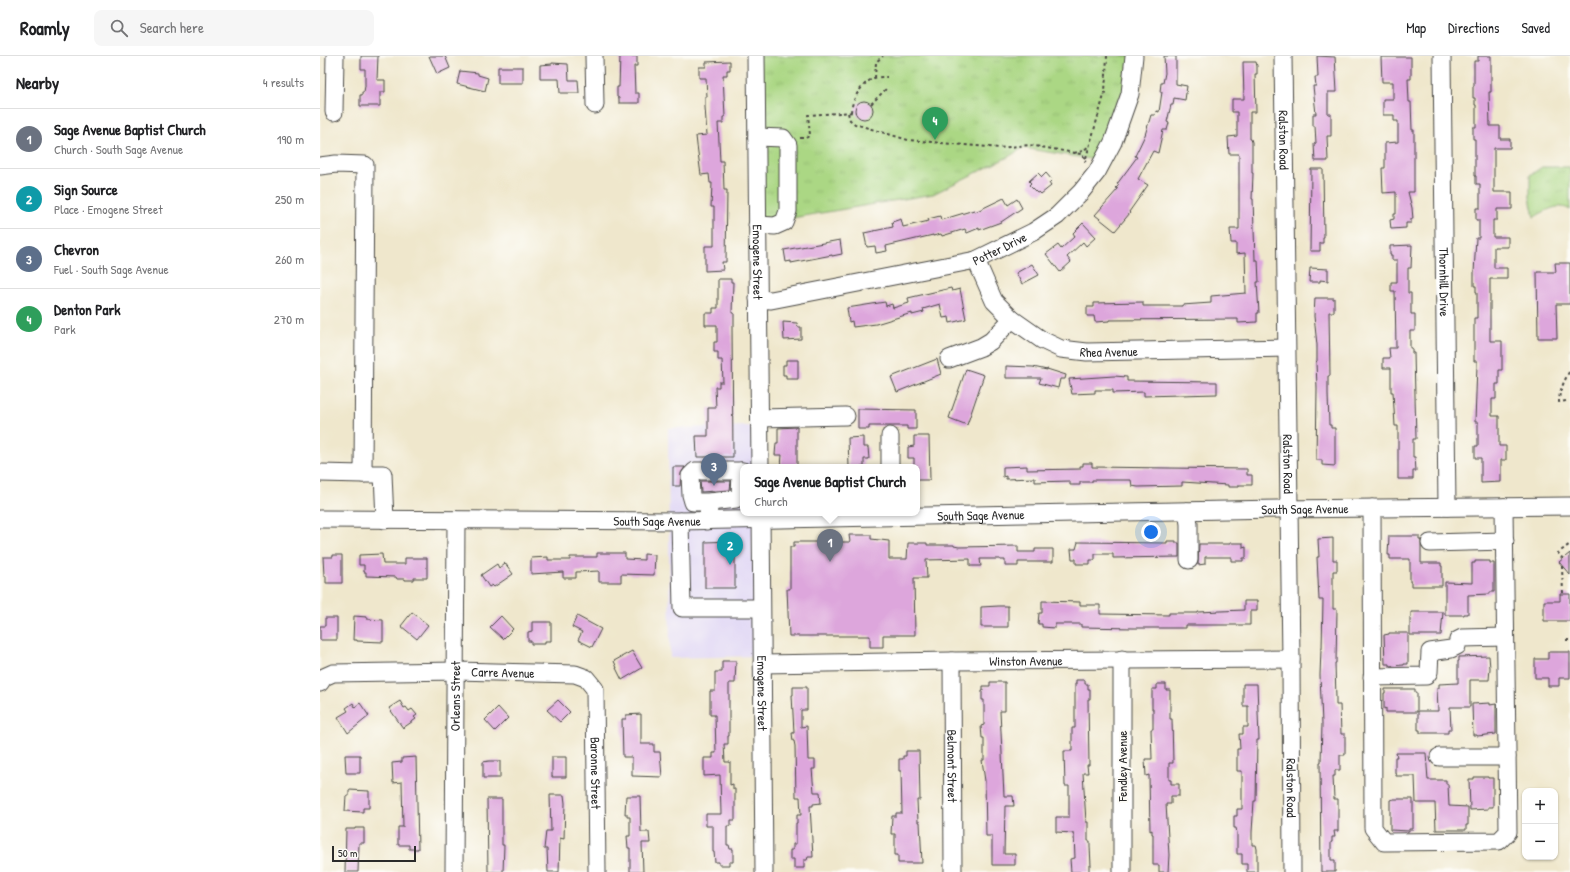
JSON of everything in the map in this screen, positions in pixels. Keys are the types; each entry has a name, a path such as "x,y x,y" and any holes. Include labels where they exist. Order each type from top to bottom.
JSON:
{"street":[{"path":"334,56 334,112"},
{"path":"594,56 595,105"},
{"name":"Emogene Street","path":"756,56 760,464"},
{"name":"Potter Drive","path":"758,299 771,300 976,260 1033,232 1057,216 1081,192 1097,172 1113,142 1130,94 1134,56"},
{"name":"Ralston Road","path":"1283,56 1291,659 1292,872"},
{"name":"Thornhill Drive","path":"1442,56 1447,507"},
{"path":"757,137 783,138 788,145 788,211 784,222 775,226 757,225"},
{"path":"320,166 336,164 365,165 363,474"},
{"name":"Rhea Avenue","path":"976,260 994,301 1012,320 1042,340 1061,349 1087,352 1286,348"},
{"path":"950,359 982,347 991,341 1012,320"},
{"path":"760,418 846,416"},
{"path":"890,436 890,464"},
{"path":"740,471 695,472 690,476 691,495 694,502 736,499 740,496"},
{"path":"320,473 383,474 385,520"},
{"path":"707,521 710,502"},
{"name":"South Sage Avenue","path":"920,515 1570,506"},
{"path":"1372,508 1373,828 1384,842 1500,841 1508,832 1504,507"},
{"path":"1187,511 1189,524 1188,560"},
{"name":"Emogene Street","path":"761,516 764,872"},
{"name":"South Sage Avenue","path":"320,519 707,521 761,516"},
{"name":"Orleans Street","path":"454,872 456,520"},
{"path":"680,521 682,608 761,608"},
{"path":"1430,543 1504,541"},
{"path":"1372,677 1426,676 1429,672 1430,652 1435,650 1452,650 1457,646 1458,640 1462,638 1506,636"},
{"name":"Winston Avenue","path":"762,664 952,661 1291,659"},
{"name":"Fendley Avenue","path":"1122,660 1122,872"},
{"name":"Belmont Street","path":"952,661 953,872"},
{"name":"Carre Avenue","path":"322,680 333,673 456,671 575,674 586,678"},
{"name":"Baronne Street","path":"586,678 595,689 597,872"},
{"path":"1440,757 1507,757"}],"path":[{"path":"875,78 876,62 883,56"},
{"path":"1085,163 1105,92 1107,56"},
{"path":"887,77 875,78 861,87 852,104 850,112 850,120 855,124 908,140 999,148 1029,145 1081,154 1086,159"},
{"path":"871,104 886,89"},
{"path":"799,138 806,138 810,135 808,116 855,112"},
{"path":"1074,153 1083,150 1090,144"},
{"path":"1566,401 1559,402 1559,398 1562,387 1570,370"},
{"path":"1563,559 1558,553 1570,544"},
{"path":"1562,566 1563,594"}],"shaded area":[{"path":"756,426 756,464 740,464 740,516 756,516 757,656 670,658 668,428"}],"green space":[{"path":"756,56 1134,56 1103,161 1023,148 933,194 757,224"},
{"path":"1542,167 1570,167 1570,210 1556,207 1534,217 1530,198 1530,175"}],"building":[{"path":"361,56 378,56 377,80 385,80 385,92 380,92 380,106 360,106 360,95 364,92 365,86 365,69 361,69"},
{"path":"429,56 445,56 450,68 437,74"},
{"path":"620,56 637,56 637,66 634,66 635,93 639,93 639,103 619,103 619,98 617,97 617,87 619,87"},
{"path":"1164,56 1176,56 1176,84 1187,86 1185,100 1174,98 1167,122 1169,123 1167,130 1163,130 1158,153 1153,151 1138,179 1148,185 1129,212 1130,213 1115,231 1095,215 1118,189 1116,188 1119,185 1117,184 1137,157 1135,156 1145,135 1151,115 1155,115 1156,111 1159,112 1162,92 1160,92 1161,83 1163,83 1165,73"},
{"path":"1317,56 1335,57 1337,92 1328,92 1328,114 1331,114 1331,136 1327,136 1328,161 1315,161 1314,144 1316,143 1315,126 1313,126 1313,114 1316,114 1313,86 1316,86 1315,77 1318,77"},
{"path":"1478,56 1491,56 1491,92 1489,92 1490,126 1500,126 1500,139 1510,139 1510,148 1494,148 1494,192 1512,192 1512,209 1497,209 1497,220 1493,220 1493,237 1508,237 1508,247 1494,247 1494,268 1507,268 1507,279 1490,279 1490,341 1502,341 1502,370 1499,370 1499,384 1496,384 1496,399 1492,399 1492,416 1499,416 1499,446 1506,446 1506,460 1501,460 1501,482 1481,483 1481,458 1475,458 1475,446 1478,446 1478,422 1475,422 1477,361 1474,361 1474,318 1477,318 1477,292 1476,286 1474,286 1474,273 1476,238 1479,238 1479,220 1476,220 1476,208 1480,208 1480,184 1476,184 1475,176 1475,139 1473,139 1473,127 1476,127 1476,105 1475,98 1473,98 1473,86 1474,61 1478,61"},
{"path":"1381,57 1411,57 1411,79 1408,79 1412,130 1414,130 1414,192 1408,192 1413,219 1411,219 1411,223 1406,223 1406,228 1391,229 1390,220 1394,219 1394,214 1396,214 1396,192 1383,193 1382,168 1385,168 1385,143 1398,142 1398,121 1394,121 1394,115 1383,115 1383,99 1393,99 1393,82 1382,82"},
{"path":"730,61 730,70 727,70 727,75 723,75 725,117 723,117 723,123 718,123 720,161 723,161 724,190 727,190 726,262 722,262 723,270 705,271 705,246 714,246 714,207 711,207 712,183 710,183 709,174 701,175 696,136 707,135 705,107 705,97 707,97 706,78 699,78 699,67 706,67 706,62"},
{"path":"1243,62 1256,62 1257,66 1257,74 1255,74 1256,112 1250,112 1250,139 1252,142 1252,199 1255,260 1258,260 1259,282 1257,282 1259,313 1257,313 1257,322 1238,323 1238,319 1109,320 1095,322 1094,316 1087,316 1087,307 1094,307 1094,303 1143,302 1143,306 1182,306 1211,303 1211,296 1246,293 1245,253 1236,254 1236,243 1231,243 1230,229 1239,229 1239,154 1229,154 1228,137 1237,136 1237,112 1232,112 1232,99 1244,99"},
{"path":"552,63 568,64 569,80 578,80 579,93 560,93 559,79 540,79 540,65"},
{"path":"498,67 523,67 523,83 498,83"},
{"path":"460,71 478,73 478,75 488,78 485,91 457,84"},
{"path":"860,101 868,101 873,106 871,117 868,119 860,119 855,114 855,106"},
{"path":"1311,169 1323,169 1324,238 1323,243 1320,243 1320,251 1310,251"},
{"path":"1038,173 1042,177 1046,173 1052,180 1049,183 1051,186 1041,194 1039,192 1037,193 1029,185 1031,183 1029,181"},
{"path":"1004,198 1008,205 1017,199 1022,208 1001,222 979,230 979,228 967,233 965,229 942,236 941,234 933,235 886,246 887,251 876,253 875,246 867,247 864,233 893,227 892,222 901,219 903,227 929,221 928,219 940,216 941,220 974,210 975,212"},
{"path":"1083,223 1096,237 1086,246 1083,242 1067,257 1071,262 1060,272 1046,254 1058,245 1061,249 1075,236 1073,233"},
{"path":"840,240 842,254 791,263 791,261 786,262 784,250"},
{"path":"1412,245 1411,268 1408,268 1408,293 1411,293 1411,314 1415,314 1415,331 1410,331 1410,348 1412,348 1412,353 1414,353 1416,439 1413,439 1413,457 1415,457 1416,471 1413,471 1413,479 1398,479 1398,426 1395,426 1393,392 1391,392 1391,368 1383,368 1383,358 1390,358 1389,348 1396,348 1395,291 1391,291 1391,282 1397,282 1397,260 1392,260 1392,255 1390,255 1390,246"},
{"path":"1555,263 1570,263 1570,304 1556,304 1557,338 1538,338 1537,272 1556,272"},
{"path":"1032,264 1039,275 1022,284 1016,273"},
{"path":"1310,268 1328,269 1328,281 1320,280 1320,282 1309,282"},
{"path":"718,279 731,279 731,282 733,282 733,457 697,457 696,436 708,436 708,408 716,408 715,387 719,387 719,382 723,382 722,360 718,360 718,352 714,352 714,342 717,342 717,325 705,325 705,313 713,313 713,308 718,308"},
{"path":"951,288 952,291 960,289 966,319 950,323 949,317 943,318 940,304 923,309 924,312 912,315 912,313 876,324 853,327 852,321 849,322 847,308 885,302 886,306 892,304 893,308 909,303 908,298"},
{"path":"1315,298 1334,298 1334,312 1329,312 1330,376 1328,376 1328,394 1329,425 1331,425 1331,428 1335,428 1335,466 1322,465 1322,460 1316,460 1317,345 1314,316"},
{"path":"783,322 797,323 798,327 801,327 801,339 784,340"},
{"path":"937,359 941,374 897,392 891,377"},
{"path":"786,360 798,360 798,379 786,379 786,375 783,375 783,365 786,365"},
{"path":"1006,366 1047,369 1066,375 1065,379 1060,379 1058,388 1039,383 1041,378 1006,378"},
{"path":"966,369 984,375 967,425 949,418"},
{"path":"1114,376 1127,377 1127,381 1217,382 1217,394 1144,396 1144,392 1113,393 1113,390 1095,390 1095,393 1072,394 1069,379"},
{"path":"858,409 916,410 916,429 907,429 907,426 869,426 869,429 858,429"},
{"path":"797,427 797,464 781,464 782,455 775,455 776,443 778,443 778,428"},
{"path":"914,436 929,436 930,480 920,480 920,464 914,464 914,458 908,458 908,447 914,446"},
{"path":"863,437 863,447 868,447 869,459 864,459 864,464 849,464 848,438"},
{"path":"1083,463 1092,463 1092,467 1247,469 1247,475 1252,475 1252,485 1228,487 1228,485 1182,482 1182,486 1138,487 1132,486 1131,480 1092,480 1092,482 1080,482 1080,485 1070,485 1070,481 1035,482 1035,478 1006,479 1006,476 1003,477 1003,467 1027,466 1027,470 1080,469 1080,466 1083,466"},
{"path":"673,467 685,467 681,473 680,486 673,486"},
{"path":"700,481 731,481 730,490 701,492"},
{"path":"849,535 871,535 871,539 889,541 889,559 907,559 908,543 927,543 927,545 954,545 959,547 1018,546 1018,552 1035,552 1035,549 1053,549 1053,562 1018,562 1018,566 1005,566 1005,560 980,559 981,566 970,566 970,559 926,560 927,578 914,578 915,635 883,635 883,647 870,647 870,636 789,636 787,589 790,589 790,547 794,547 794,542 850,542"},
{"path":"1389,536 1419,536 1419,540 1421,540 1421,563 1441,563 1442,586 1411,586 1410,559 1390,559 1390,555 1388,555"},
{"path":"1333,538 1333,560 1337,560 1337,571 1333,571 1333,609 1337,609 1335,663 1336,705 1340,705 1341,734 1345,734 1345,755 1340,755 1340,770 1335,770 1335,776 1333,776 1334,799 1338,799 1338,831 1334,831 1335,837 1332,837 1331,842 1331,860 1335,860 1335,872 1321,872 1320,762 1322,724 1320,675 1323,600 1319,600 1317,557 1319,557 1318,539"},
{"path":"735,541 735,588 705,588 705,542"},
{"path":"1167,541 1176,541 1176,543 1179,543 1179,557 1113,558 1113,554 1095,554 1095,560 1090,560 1090,564 1076,564 1076,559 1072,559 1071,549 1076,549 1078,542 1167,543"},
{"path":"1243,543 1243,548 1246,547 1246,558 1243,558 1243,561 1231,561 1231,557 1205,557 1205,564 1198,565 1199,544"},
{"path":"597,553 625,553 625,559 644,560 644,554 655,555 654,575 621,574 621,582 599,582 599,571 576,572 576,578 563,578 563,572 531,574 531,558 548,557 548,560 570,560 570,557 597,557"},
{"path":"1570,553 1570,575 1559,562"},
{"path":"382,554 383,564 405,564 405,558 427,558 427,578 405,580 397,579 396,577 366,576 366,572 364,572 364,565 359,565 359,555"},
{"path":"333,555 342,555 342,583 326,583 323,557 333,557"},
{"path":"1475,561 1490,561 1490,563 1494,563 1494,592 1490,592 1490,594 1468,595 1468,614 1445,615 1445,582 1472,583 1472,563 1475,563"},
{"path":"505,563 513,574 494,587 492,585 489,587 481,575 497,564 499,568"},
{"path":"1560,594 1570,594 1570,621 1544,621 1544,601 1560,601"},
{"path":"1042,601 1080,602 1080,605 1100,605 1100,614 1169,615 1169,613 1244,610 1244,601 1257,601 1257,611 1250,611 1250,625 1186,625 1186,628 1133,628 1081,627 1081,624 1055,624 1055,628 1042,627 1042,624 1038,624 1039,613 1042,613"},
{"path":"1008,606 1008,627 981,627 981,607"},
{"path":"412,612 428,625 417,639 401,626"},
{"path":"1411,612 1443,612 1441,635 1410,635"},
{"path":"354,616 383,620 383,642 353,640"},
{"path":"501,616 513,629 503,639 490,627"},
{"path":"577,616 601,629 592,647 578,640 582,632 572,627"},
{"path":"325,618 337,618 337,640 320,640 320,626 325,626"},
{"path":"532,622 551,622 551,641 545,641 545,644 531,644 531,641 528,641 528,632 532,631"},
{"path":"1389,633 1408,633 1408,664 1389,666 1389,664 1385,664 1384,635"},
{"path":"632,651 642,668 622,680 614,661"},
{"path":"1548,652 1570,652 1570,678 1559,678 1559,686 1548,686 1548,678 1535,678 1535,659 1548,659"},
{"path":"1489,656 1489,680 1470,680 1470,707 1450,707 1451,730 1448,730 1448,733 1420,733 1420,730 1418,730 1418,711 1438,711 1437,688 1439,688 1439,684 1458,683 1459,657"},
{"path":"722,661 736,661 735,683 729,683 728,744 724,744 725,762 730,762 730,785 733,784 733,789 735,789 735,820 731,820 731,826 727,826 727,845 729,845 730,849 733,849 733,862 729,862 729,865 719,865 719,862 715,862 713,852 713,826 706,826 706,814 721,814 720,775 704,776 704,758 713,758 713,753 716,753 715,715 710,715 710,691 715,691 715,672 722,672"},
{"path":"1076,680 1085,680 1085,684 1088,684 1088,689 1090,689 1090,699 1088,699 1089,765 1087,765 1088,773 1083,773 1086,822 1088,822 1088,841 1090,841 1091,866 1089,866 1089,872 1071,872 1070,859 1075,858 1074,835 1073,833 1056,832 1056,817 1069,817 1069,786 1065,786 1064,751 1072,751 1072,728 1075,728"},
{"path":"990,682 1005,682 1005,711 1000,711 1004,796 1013,796 1014,806 1005,806 1004,854 1015,854 1015,865 992,865 992,836 986,836 985,781 982,760 984,760 984,738 982,738 981,726 984,725 984,700 982,700 983,686 990,686"},
{"path":"1157,684 1166,684 1166,690 1170,690 1173,763 1169,763 1169,780 1171,780 1171,784 1179,784 1179,796 1171,796 1171,804 1166,804 1169,855 1168,872 1159,872 1159,865 1153,865 1153,834 1152,830 1150,831 1149,775 1146,776 1145,759 1152,759 1152,689 1157,689"},
{"path":"1243,684 1257,684 1259,740 1257,740 1256,801 1254,801 1252,845 1256,845 1257,849 1257,872 1247,872 1247,864 1242,864 1242,854 1237,854 1237,833 1236,828 1234,828 1234,816 1237,816 1237,809 1242,809 1242,771 1237,771 1237,749 1240,749 1239,734 1243,734 1243,727 1248,727 1248,706 1243,706"},
{"path":"793,687 807,687 807,710 801,710 801,727 807,726 808,760 815,760 815,769 812,769 814,792 820,792 821,803 810,806 813,857 808,857 807,860 804,860 804,868 794,868 794,859 790,859 790,850 793,850 793,844 796,844 797,815 801,815 800,797 796,797 795,746 792,733 794,733"},
{"path":"1385,689 1415,689 1415,693 1417,693 1417,712 1386,712 1386,708 1384,709"},
{"path":"558,700 570,712 560,722 547,710"},
{"path":"400,701 404,708 406,707 409,711 412,709 417,715 414,717 416,719 403,728 389,708"},
{"path":"353,703 355,707 360,703 369,716 348,733 338,717 348,711 346,708"},
{"path":"1490,703 1490,705 1496,704 1496,734 1473,735 1472,704"},
{"path":"498,707 508,718 495,731 485,720"},
{"path":"641,714 641,744 654,744 654,752 660,752 662,777 632,776 632,757 623,757 622,719 626,719 626,715"},
{"path":"906,751 919,751 920,800 917,800 918,822 920,822 922,863 898,863 898,855 895,855 895,834 891,834 892,816 896,816 896,813 902,813 901,771 899,771 899,759 903,759 903,756 906,756"},
{"path":"1396,753 1426,753 1428,780 1446,780 1446,784 1448,784 1449,806 1468,807 1468,825 1466,825 1466,830 1436,830 1435,803 1416,803 1415,776 1396,776"},
{"path":"345,755 360,755 360,773 346,773"},
{"path":"416,757 418,849 409,849 409,845 398,845 398,827 403,827 402,782 393,783 392,763 402,762 402,758"},
{"path":"552,757 566,757 566,777 552,777"},
{"path":"500,761 500,778 483,778 483,762"},
{"path":"1474,777 1493,778 1493,807 1488,807 1488,809 1470,810 1469,779 1474,779"},
{"path":"349,790 369,791 369,808 363,808 363,812 345,811 346,796 349,796"},
{"path":"550,795 564,795 565,803 564,839 560,838 559,872 548,872 547,849 544,849 546,831 551,831"},
{"path":"626,796 640,796 641,832 649,832 650,843 642,843 643,872 630,872 630,848 628,848 627,836 630,836 630,817 627,817 627,814 625,814"},
{"path":"487,799 502,799 502,845 504,845 503,872 488,872"},
{"path":"1413,799 1413,829 1409,829 1409,831 1390,830 1390,800"},
{"path":"364,828 364,843 359,843 358,872 345,872 346,829"}],"place":[{"name":"Denton Park","path":"935,140"},
{"name":"Chevron","path":"714,486"},
{"name":"Sage Avenue Baptist Church","path":"830,562"},
{"name":"Sign Source","path":"730,565"}]}
